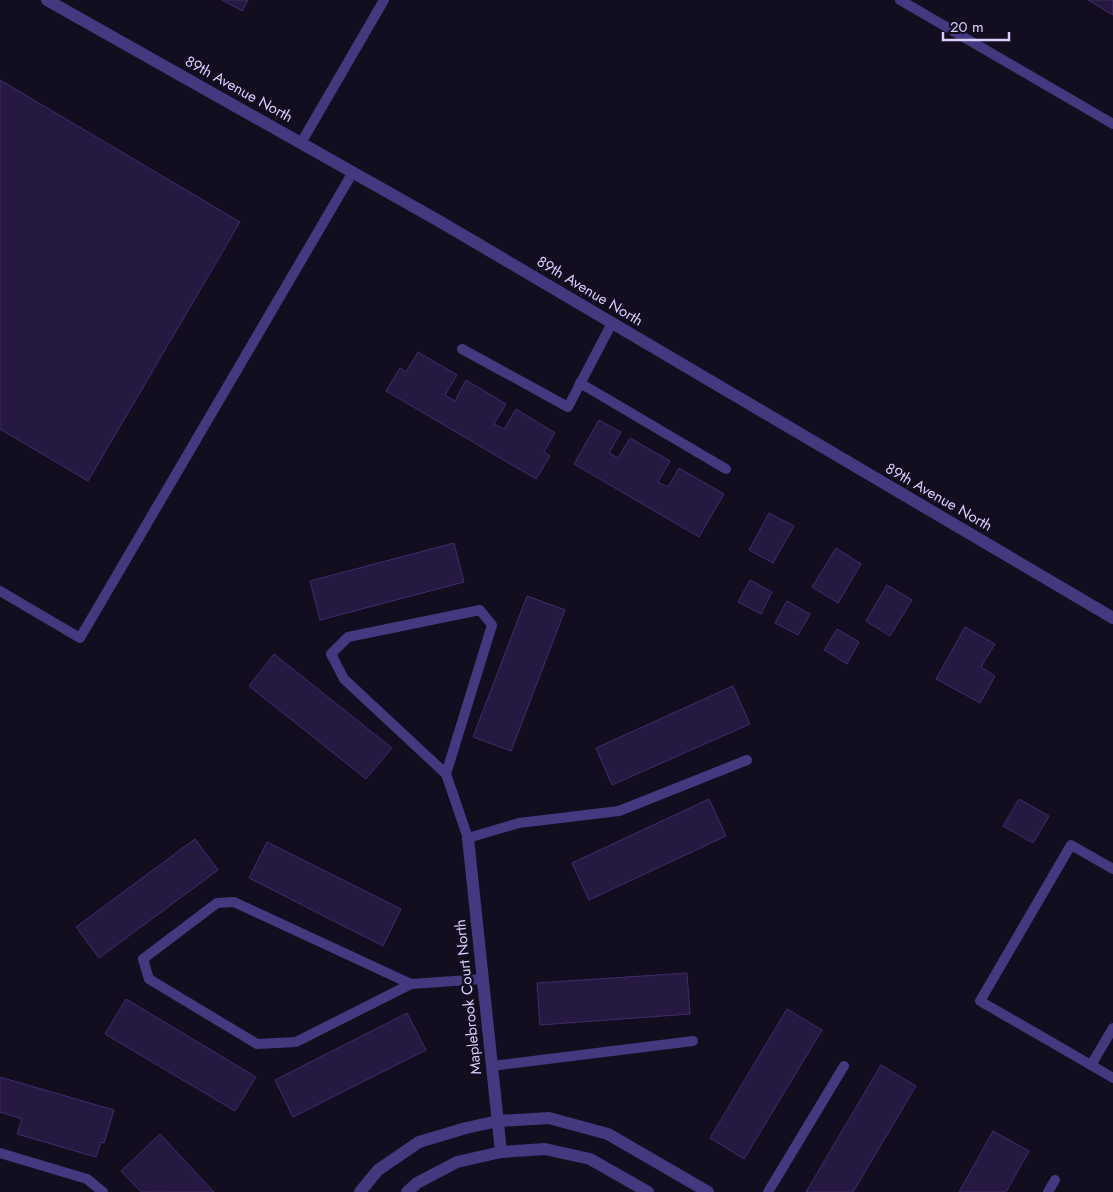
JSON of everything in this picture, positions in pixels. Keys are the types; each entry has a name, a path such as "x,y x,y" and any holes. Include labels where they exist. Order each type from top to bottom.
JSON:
{"street":[{"name":"89th Avenue North","path":"47,0 353,172 1113,618"},
{"name":"Maplebrook Court North","path":"468,838 502,1152"},
{"path":"360,1192 378,1170 419,1142 498,1121 549,1118 608,1134 708,1192"},
{"path":"406,1192 417,1183 457,1162 502,1152 545,1149 590,1159 648,1192"}],"lane":[{"path":"302,143 384,0"},
{"path":"900,0 1113,124"},
{"path":"0,591 80,638 353,172"},
{"path":"462,349 568,407 612,323"},
{"path":"580,382 726,469"},
{"path":"446,774 492,625 480,610 348,637 331,654 344,679 446,774 468,838 520,823 619,811 746,760"},
{"path":"1113,869 1072,845 980,1001 1113,1078"},
{"path":"411,984 234,902 217,903 143,959 149,979 257,1044 296,1042 411,984 483,979"},
{"path":"1091,1065 1113,1028"},
{"path":"492,1066 693,1041"},
{"path":"768,1192 844,1066"},
{"path":"0,1153 87,1179 103,1192"},
{"path":"1048,1192 1055,1180"}],"building":[{"path":"222,0 248,0 242,11"},
{"path":"1088,0 1113,0 1113,15"},
{"path":"0,80 240,222 88,481 0,429"},
{"path":"418,352 457,375 445,395 455,401 466,380 506,404 494,424 504,429 516,409 555,433 544,452 550,456 536,479 386,391 400,368 406,372"},
{"path":"599,420 621,432 609,453 618,458 630,438 670,461 658,482 668,487 679,468 724,494 699,537 574,464"},
{"path":"769,513 794,526 773,563 749,550"},
{"path":"454,543 464,582 320,620 310,581"},
{"path":"836,548 861,564 838,603 812,587"},
{"path":"750,580 772,592 761,614 738,602"},
{"path":"887,585 912,600 890,636 866,621"},
{"path":"527,596 565,610 511,751 473,737"},
{"path":"787,601 810,614 798,635 775,623"},
{"path":"965,627 995,644 981,667 995,676 980,703 936,679"},
{"path":"837,629 859,642 847,664 824,650"},
{"path":"274,654 392,748 366,779 249,686"},
{"path":"733,686 750,724 612,785 596,748"},
{"path":"709,799 726,836 589,900 572,863"},
{"path":"1019,799 1049,816 1033,843 1003,826"},
{"path":"195,839 218,870 99,958 76,927"},
{"path":"267,842 401,909 383,946 249,878"},
{"path":"687,973 690,1014 540,1025 537,983"},
{"path":"126,999 256,1077 235,1111 105,1034"},
{"path":"787,1009 822,1030 744,1159 710,1138"},
{"path":"407,1013 426,1050 293,1117 275,1080"},
{"path":"881,1065 916,1086 853,1192 806,1192"},
{"path":"0,1077 114,1110 104,1143 101,1142 96,1157 17,1134 22,1119 0,1112"},
{"path":"993,1131 1029,1151 1006,1192 959,1192"},
{"path":"160,1134 214,1192 162,1192 160,1190 158,1192 141,1192 121,1171"}]}
